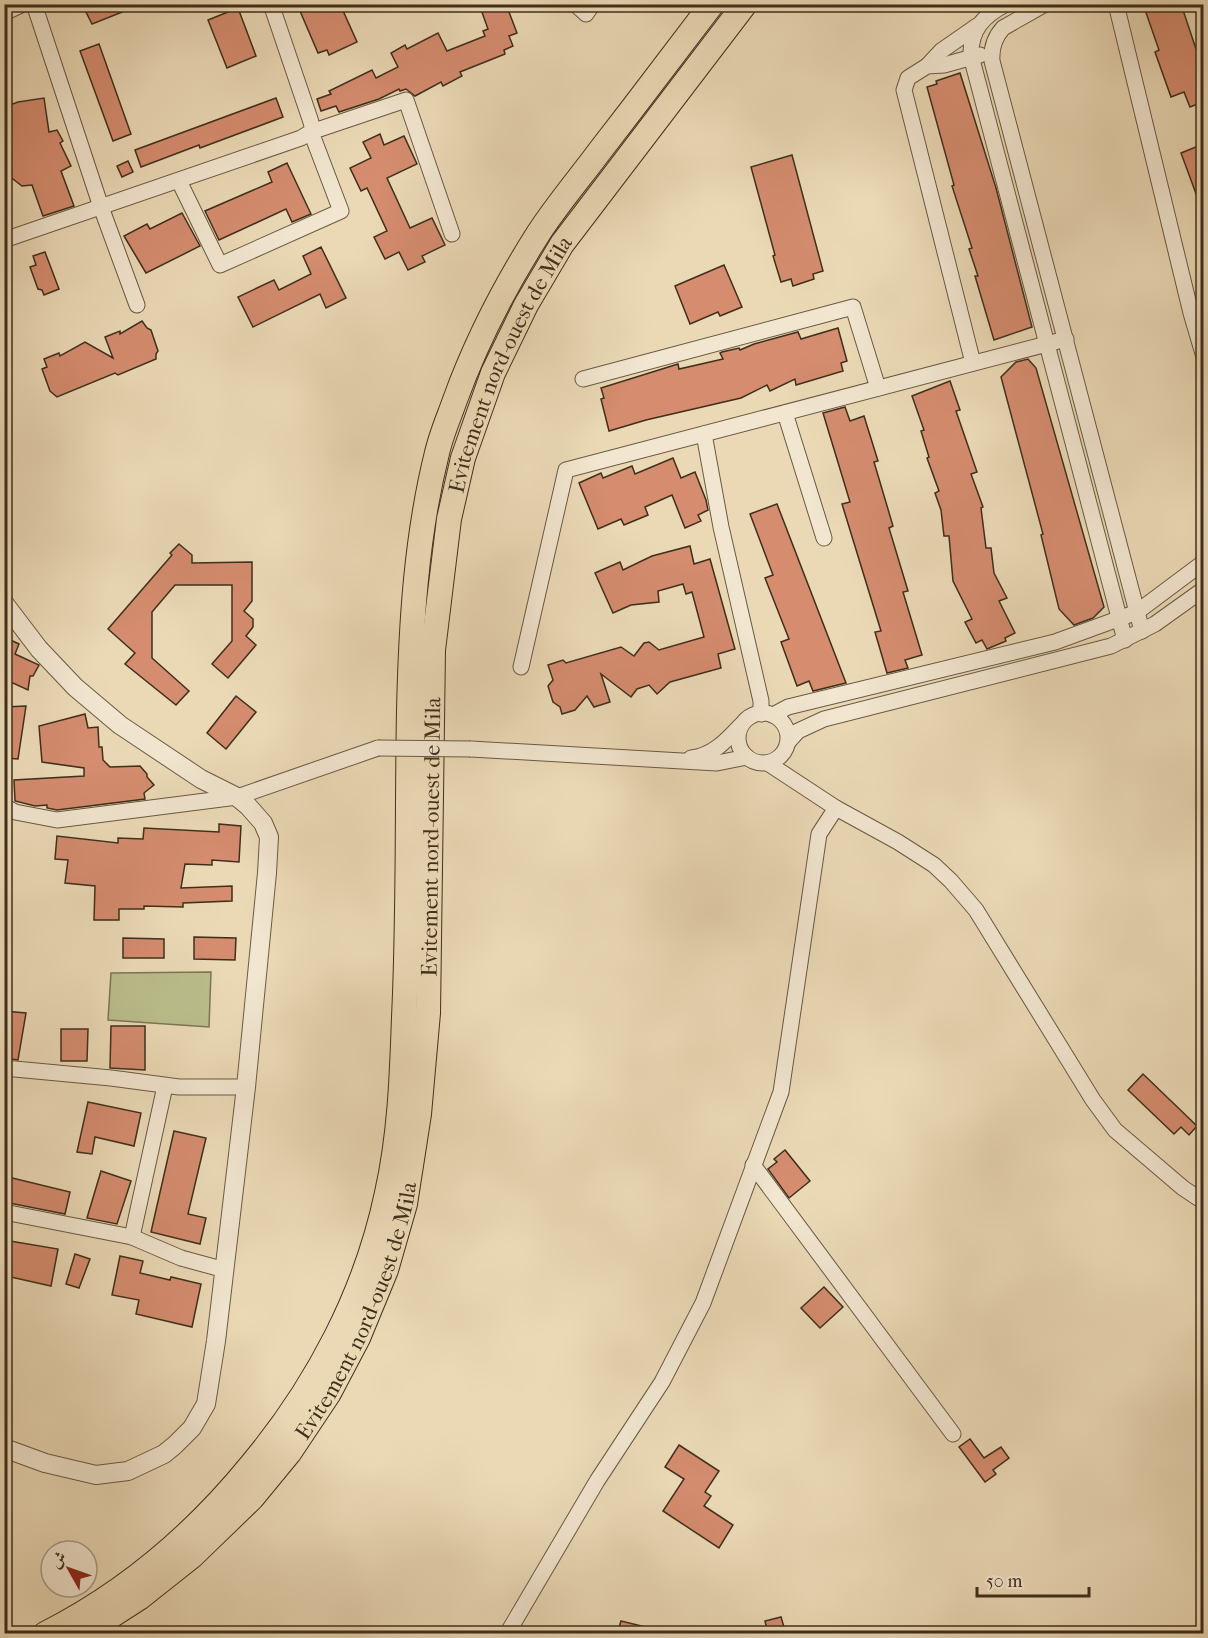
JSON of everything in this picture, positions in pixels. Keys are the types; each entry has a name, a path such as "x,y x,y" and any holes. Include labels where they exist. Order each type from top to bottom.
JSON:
{"highway":[{"path":"45,1634 74,1619 126,1585 186,1536 225,1497 274,1437 310,1386 343,1322 370,1253 387,1194 400,1115 406,974 410,664 419,546 438,447 465,373 494,311 540,231 712,4"},
{"name":"Evitement nord-ouest de Mila","path":"83,1634 139,1598 192,1556 252,1498 288,1453 329,1393 358,1338 386,1270 405,1204 419,1114 428,1013 433,650 449,519 463,458 493,373 526,305 562,244 745,4"}],"street":[{"path":"4,13 22,4"},
{"path":"34,4 136,305"},
{"path":"179,181 220,265 341,211 311,132 310,119 271,4"},
{"path":"575,4 586,14 593,4"},
{"path":"973,363 904,90 908,78 927,66 941,51 977,26 992,12 1006,4"},
{"path":"1045,4 1003,28 995,41 992,54 1142,631"},
{"path":"1116,4 1197,312 1203,357"},
{"path":"992,12 1003,28"},
{"path":"977,26 970,44 971,56 1125,640"},
{"path":"927,66 944,65 971,56 992,54"},
{"path":"4,240 179,181 406,100 452,234"},
{"path":"584,379 853,307 878,388"},
{"path":"521,667 566,470 1066,339"},
{"path":"786,413 824,538"},
{"path":"704,434 721,527 761,701 767,714 785,725 789,741"},
{"path":"666,759 698,757 723,745 744,722 757,713 767,714 1055,642 1137,612 1203,562"},
{"path":"769,764 782,755 789,741 798,731 824,719 1111,646 1155,624 1203,589"},
{"path":"4,603 39,649 75,687 120,725 201,779 237,797 255,814 269,837 246,1088 225,1270 206,1404 192,1428 175,1445 164,1454 128,1471 96,1475 45,1463 4,1448"},
{"path":"744,722 737,736 741,752 753,762 769,764 836,808 934,865 951,881 976,910 1093,1100 1115,1130 1183,1188 1203,1202"},
{"path":"4,806 15,812 57,820 237,797 378,748 471,750 717,763 747,757"},
{"path":"507,1634 597,1481 667,1372 703,1303 780,1092 819,834 836,808"},
{"path":"4,1068 165,1086 246,1088"},
{"path":"132,1237 165,1086"},
{"path":"753,1165 953,1434"},
{"path":"4,1212 132,1237 181,1258 225,1270"}],"green space":[{"path":"211,972 209,1027 108,1020 111,973"}],"building":[{"path":"92,4 140,5 92,24 84,8"},
{"path":"297,4 340,4 357,42 329,55 327,50 318,53"},
{"path":"479,4 506,4 517,33 509,36 513,46 504,50 505,54 460,72 462,76 443,86 441,82 415,96 406,89 400,91 399,89 379,99 339,112 336,106 321,111 317,99 331,94 329,91 372,70 376,78 398,67 391,53 405,45 407,49 438,33 447,51 485,36 483,31 488,29"},
{"path":"1143,4 1181,4 1203,70 1203,102 1190,107 1184,92 1171,97 1155,52 1159,50"},
{"path":"238,8 256,56 227,68 208,20"},
{"path":"99,44 131,134 113,141 80,51"},
{"path":"960,73 996,188 1032,327 994,340 975,276 978,276 969,249 972,248 952,186 954,185 927,87 937,84 936,81"},
{"path":"4,97 13,104 44,98 49,132 57,130 63,141 60,143 71,166 61,171 74,206 43,216 32,185 22,186 4,172"},
{"path":"276,98 283,117 141,167 135,150"},
{"path":"380,134 384,145 404,136 417,164 387,178 410,228 432,218 445,245 422,256 425,262 408,270 399,252 385,259 374,237 387,231 367,188 361,191 350,168 371,158 363,142"},
{"path":"1203,144 1203,210 1202,210 1181,153"},
{"path":"792,155 823,271 813,274 814,279 793,286 791,279 781,282 751,167"},
{"path":"128,161 133,172 122,177 117,166"},
{"path":"287,163 311,214 292,222 286,209 219,240 205,211 272,182 268,172"},
{"path":"182,213 200,246 146,273 124,236 147,224 150,229"},
{"path":"321,247 346,298 326,308 320,294 253,327 238,297 274,280 279,290 311,274 303,256"},
{"path":"45,252 59,289 44,295 42,290 38,289 30,267 36,265 33,256"},
{"path":"724,265 742,307 720,316 718,312 690,324 675,286"},
{"path":"142,321 151,330 158,351 156,359 57,397 50,391 42,369 47,367 44,359 59,353 60,356 85,342 113,358 105,337 120,331 120,334"},
{"path":"838,328 847,361 841,363 843,371 796,385 795,379 770,391 767,385 741,398 609,431 601,399 604,398 601,388 678,364 679,369 723,359 720,353 722,352 739,348 740,350 798,332 801,339"},
{"path":"1028,359 1036,368 1104,607 1093,618 1074,625 1059,609 1041,535 1043,534 1001,377 1016,362"},
{"path":"950,381 960,410 956,411 977,472 971,474 983,507 981,508 986,548 991,548 994,573 1007,598 999,601 1015,633 1005,638 1006,641 987,649 982,640 976,643 965,622 972,619 953,581 949,536 944,536 941,510 935,493 939,491 927,458 929,457 921,431 924,430 912,396"},
{"path":"845,407 850,421 864,416 878,461 874,462 893,526 889,528 908,591 903,592 922,655 905,660 908,668 887,673 875,632 881,631 842,504 850,502 823,413"},
{"path":"673,458 681,478 695,472 708,510 698,515 701,521 685,528 672,495 645,507 648,515 624,525 621,519 598,529 579,483 601,473 603,478 632,466 635,474"},
{"path":"777,504 846,683 813,691 809,681 797,686 781,642 789,639 765,578 773,575 750,514"},
{"path":"179,544 192,555 192,563 252,562 252,601 244,611 253,619 253,627 246,636 256,645 228,678 212,664 232,641 232,585 175,585 152,612 152,658 189,691 176,705 125,664 135,653 108,629"},
{"path":"690,546 694,564 710,559 735,649 718,654 721,668 670,682 657,694 649,685 637,689 631,697 601,674 610,702 594,707 587,696 575,710 562,714 560,707 553,702 548,686 553,680 548,665 563,660 566,663 621,647 634,656 644,643 649,642 659,650 704,637 692,592 686,594 683,584 658,591 659,602 631,605 613,613 595,573 620,562 623,570 652,556"},
{"path":"4,637 19,644 15,654 39,665 33,676 30,676 28,690 4,679"},
{"path":"236,696 256,712 226,749 207,733"},
{"path":"26,706 18,759 4,758 8,730 5,730 4,707"},
{"path":"85,714 88,728 98,727 99,747 102,747 103,760 110,767 140,766 147,774 154,785 144,793 145,799 57,810 47,808 47,805 35,806 15,801 14,780 84,776 84,768 42,762 39,726"},
{"path":"219,824 241,826 239,862 212,860 212,865 185,864 181,888 232,886 232,901 183,903 183,907 144,906 144,909 119,909 119,920 94,920 95,886 65,883 68,860 55,859 57,836 118,843 118,838 143,839 144,828 219,832"},
{"path":"194,937 236,938 235,960 194,959"},
{"path":"123,938 164,939 164,958 123,958"},
{"path":"4,1011 26,1013 18,1060 4,1058"},
{"path":"111,1026 145,1026 145,1070 110,1068"},
{"path":"61,1029 88,1029 87,1061 61,1061"},
{"path":"1143,1074 1197,1126 1189,1135 1181,1127 1174,1134 1128,1090"},
{"path":"88,1102 141,1113 134,1146 95,1137 92,1154 77,1152"},
{"path":"174,1131 206,1138 188,1214 206,1218 200,1244 151,1232"},
{"path":"785,1150 810,1181 789,1198 768,1169 777,1162 774,1159"},
{"path":"101,1171 131,1181 117,1224 87,1218"},
{"path":"4,1176 70,1192 65,1214 4,1202"},
{"path":"4,1240 58,1249 51,1286 6,1276 10,1254 4,1254"},
{"path":"75,1254 90,1259 79,1288 66,1284"},
{"path":"120,1256 143,1261 140,1273 201,1284 192,1327 136,1314 139,1300 112,1295"},
{"path":"824,1287 843,1307 820,1328 801,1308"},
{"path":"970,1439 984,1458 1001,1447 1009,1458 993,1470 996,1474 985,1482 959,1447"},
{"path":"679,1445 719,1471 705,1492 711,1496 704,1506 733,1525 719,1548 663,1511 684,1479 665,1467"},
{"path":"781,1617 786,1634 768,1634 765,1621"},
{"path":"621,1621 654,1629 653,1634 617,1634"}]}
